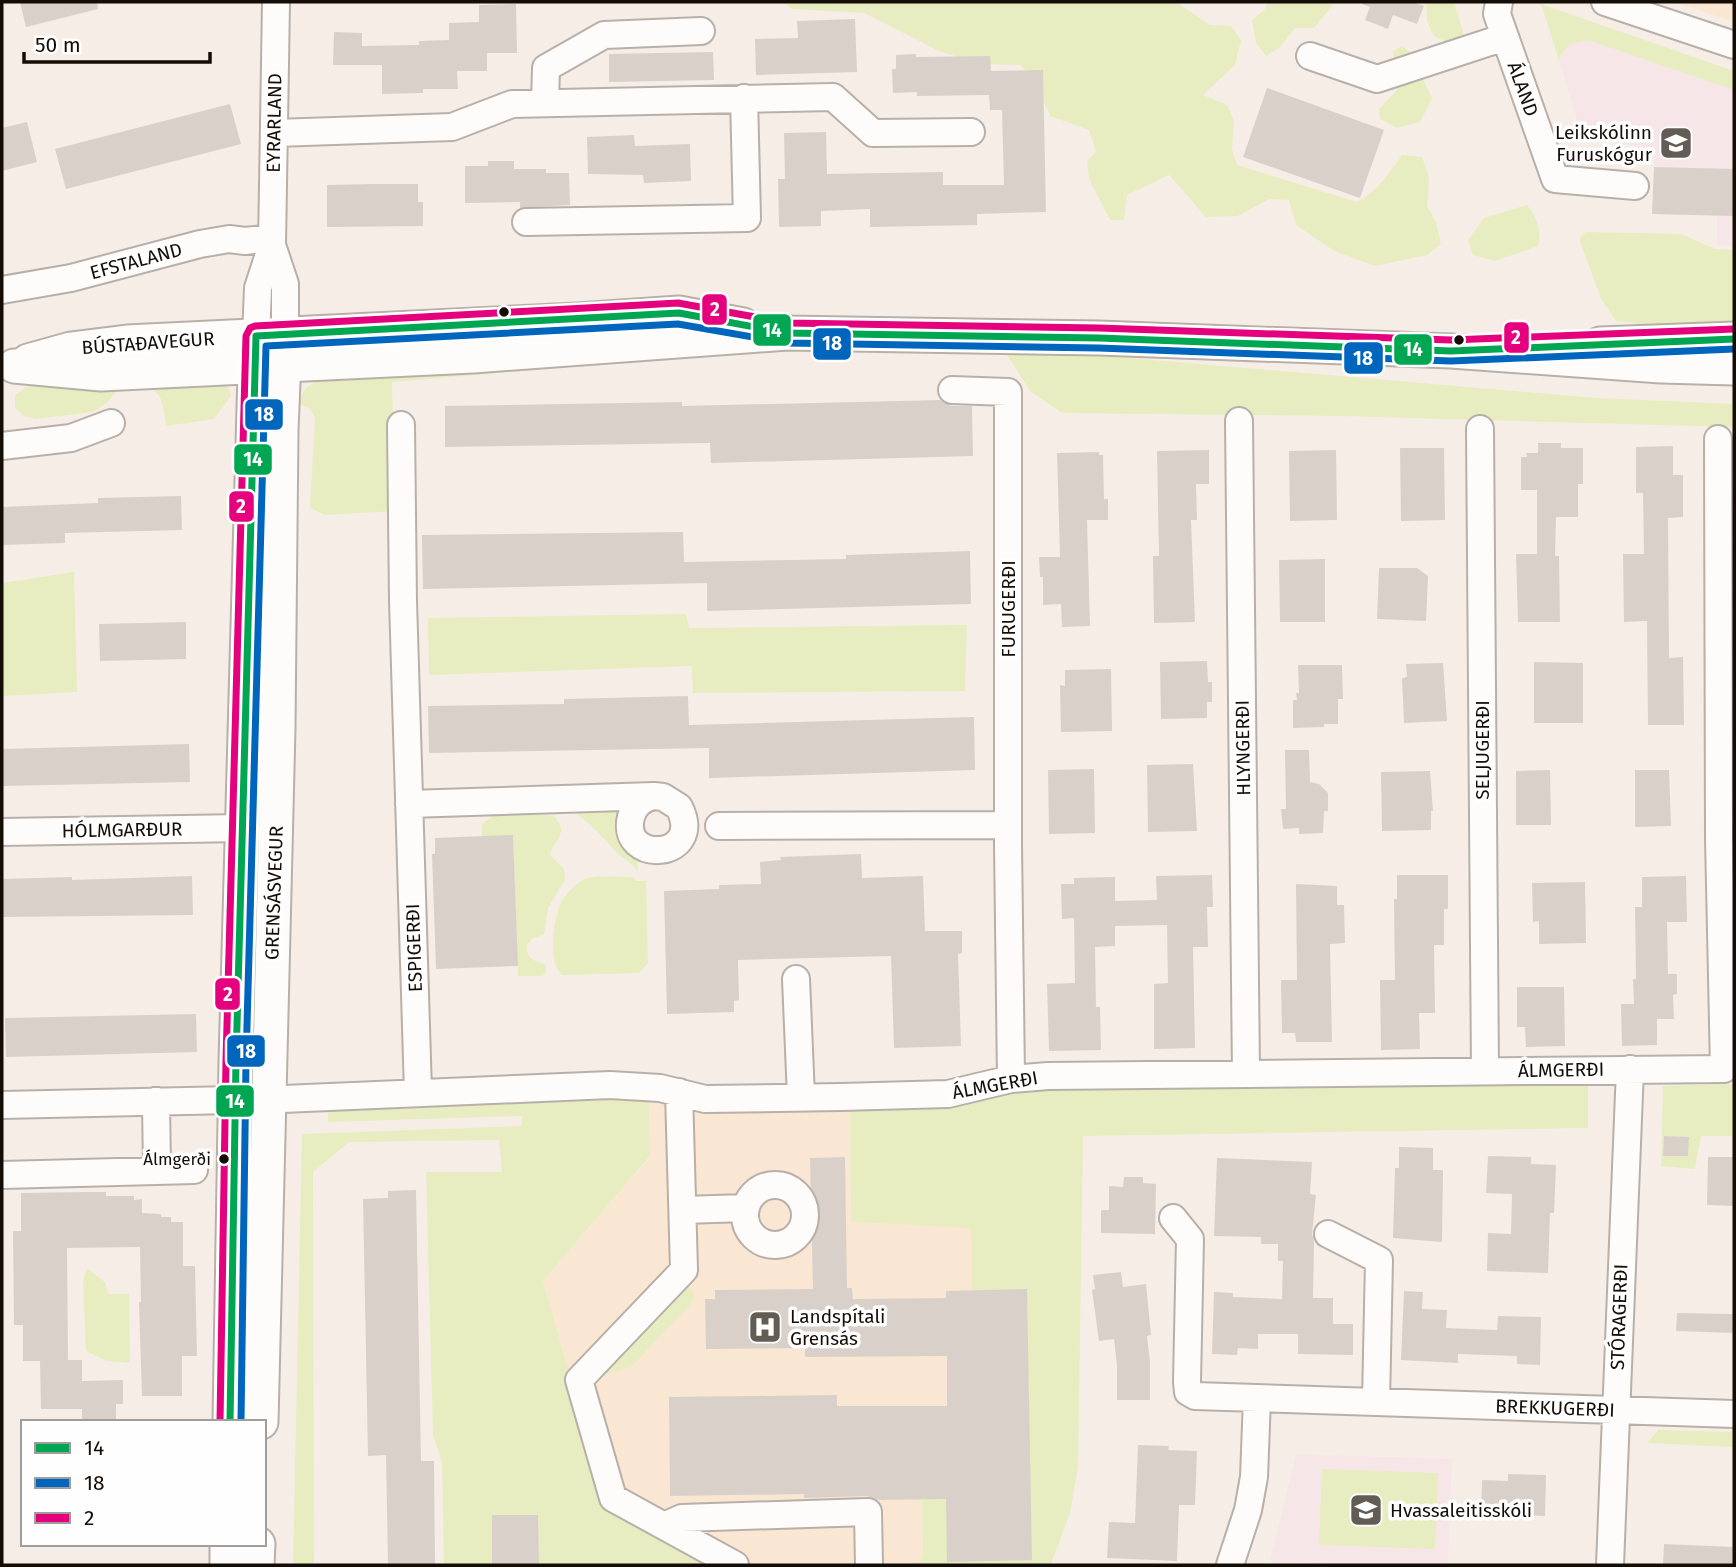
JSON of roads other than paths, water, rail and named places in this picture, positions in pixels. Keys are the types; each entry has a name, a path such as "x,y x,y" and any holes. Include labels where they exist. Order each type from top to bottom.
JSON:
{"main road":[{"name":"BÚSTAÐAVEGUR","path":"8,366 101,374 270,350 473,356 787,333 1099,338 1451,351 1661,366 1734,368"},
{"name":"BÚSTAÐAVEGUR","path":"1451,351 1734,339"},
{"name":"GRENSÁSVEGUR","path":"261,1420 243,828 270,350"},
{"name":"GRENSÁSVEGUR","path":"230,1420 278,728 278,593 270,350"},
{"path":"227,1546 227,1565"},
{"path":"257,1565 258,1546"}],"street":[{"name":"EYRARLAND","path":"270,350 285,284 272,242 276,2"},
{"name":"ÁLAND","path":"1499,2 1497,14 1555,179 1635,186"},
{"path":"1605,2 1734,45"},
{"path":"545,103 546,68 604,35 701,32"},
{"path":"1310,56 1377,79 1505,37"},
{"path":"275,133 452,127 512,104 833,97 873,133 971,132"},
{"path":"526,222 747,218 744,98"},
{"name":"EFSTALAND","path":"2,290 71,278 200,244 229,239 272,242"},
{"name":"FURUGERÐI","path":"952,390 1008,392 1011,1079"},
{"name":"HLYNGERÐI","path":"1239,421 1246,1074"},
{"path":"2,446 71,438 111,423"},
{"name":"ESPIGERÐI","path":"401,425 403,601 418,1092"},
{"name":"SELJUGERÐI","path":"1480,429 1485,1071"},
{"name":"ÁLMGERÐI","path":"2,1105 252,1099 610,1085 660,1088 705,1099 948,1094 1011,1079 1048,1076 1724,1069 1719,838 1718,439"},
{"path":"410,804 654,796"},
{"path":"719,826 1008,825"},
{"name":"HÓLMGARÐUR","path":"2,832 243,828"},
{"path":"796,979 801,1097"},
{"name":"STÓRAGERÐI","path":"1610,1565 1630,1069"},
{"path":"679,1092 684,1270 579,1380 613,1498 735,1565"},
{"path":"156,1101 157,1171"},
{"path":"2,1175 194,1170"},
{"path":"683,1210 746,1208"},
{"name":"BREKKUGERÐI","path":"1173,1218 1190,1239 1188,1392 1195,1396 1734,1415"},
{"path":"1328,1234 1379,1260 1376,1402"},
{"path":"1230,1565 1248,1510 1254,1477 1257,1398"},
{"path":"664,1526 682,1518 868,1513 869,1565"}],"place":[{"name":"Leikskólinn Furuskógur","path":"1676,143"},
{"name":"Álmgerði","path":"224,1159"},
{"name":"Landspítali Grensás","path":"765,1327"},
{"name":"Hvassaleitisskóli","path":"1366,1510"}]}
